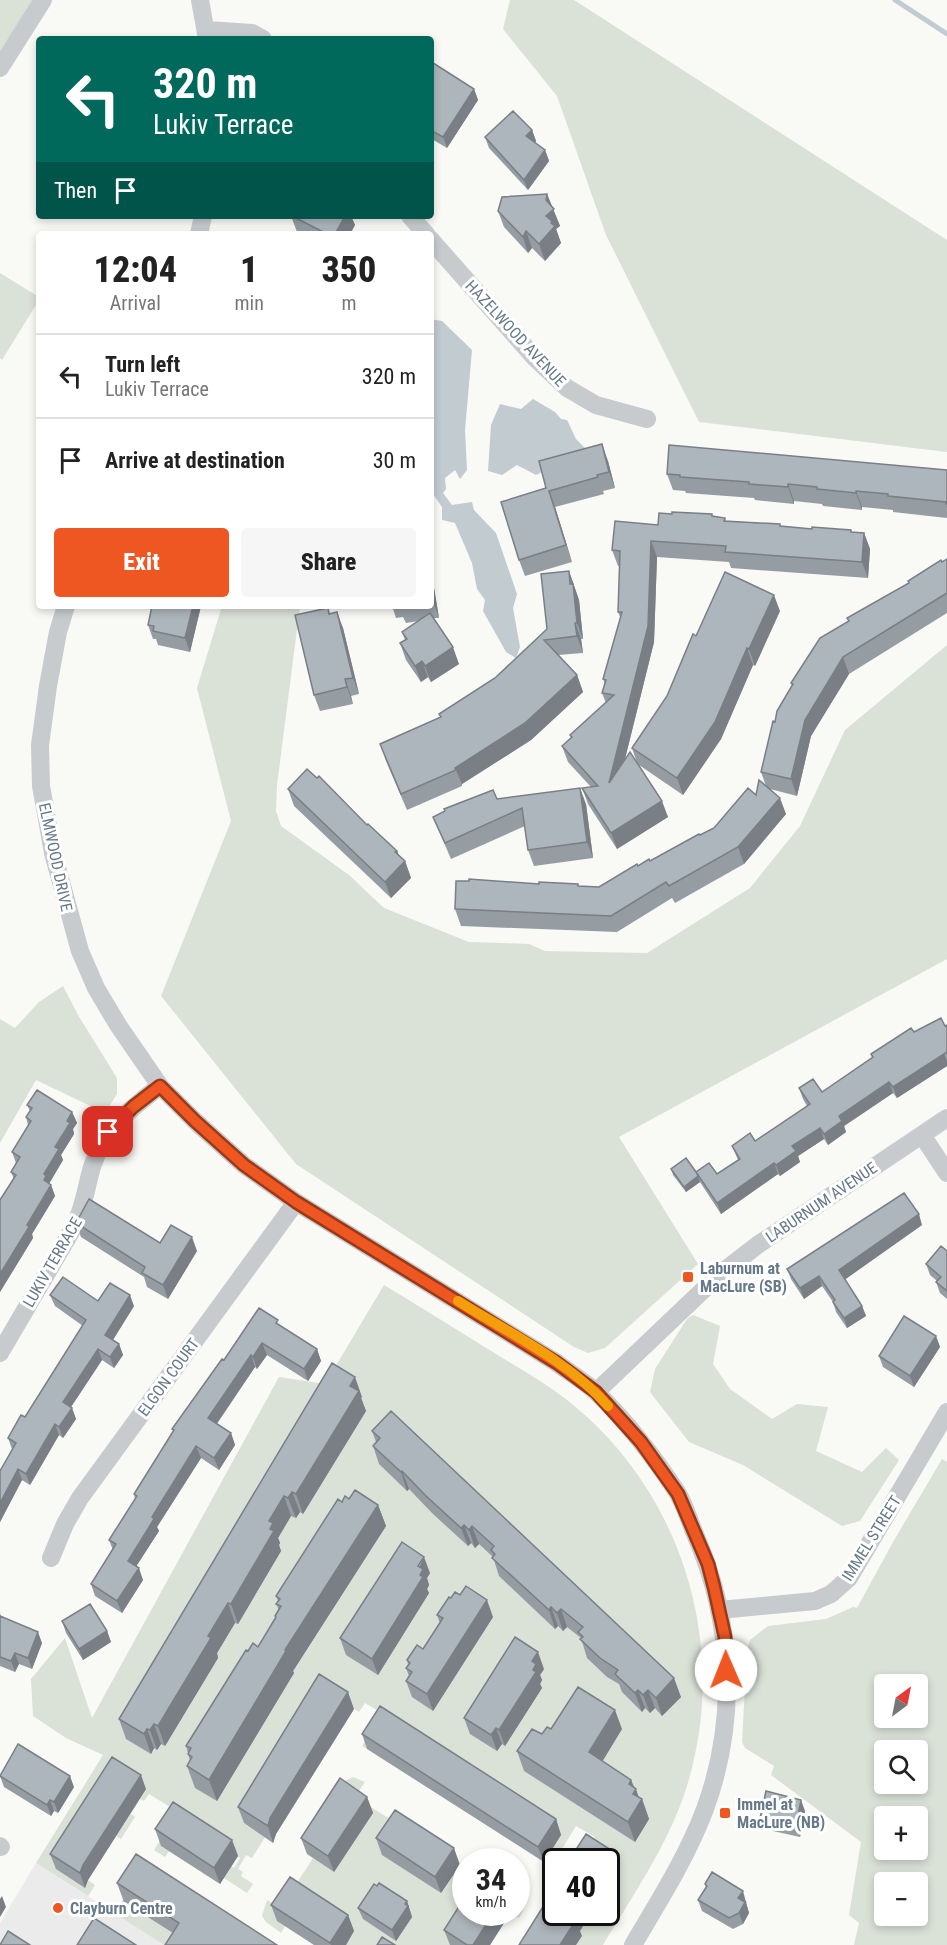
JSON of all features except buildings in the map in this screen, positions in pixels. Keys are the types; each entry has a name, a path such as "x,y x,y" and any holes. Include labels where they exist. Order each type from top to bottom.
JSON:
{"street":[{"path":"0,68 43,0"},
{"path":"200,0 207,34 252,33 258,36"},
{"path":"413,219 423,231"},
{"name":"HAZELWOOD AVENUE","path":"434,244 535,358 567,388 596,405 647,419"},
{"name":"ELMWOOD DRIVE","path":"65,609 58,632 40,745 41,786 52,853 80,951 96,988 118,1025 160,1086 244,1165 296,1202 557,1363 596,1392 641,1442 678,1494 708,1564 725,1637 723,1745 706,1808 690,1844 633,1945"},
{"name":"LUKIV TERRACE","path":"0,1353 75,1225 83,1207 98,1150 108,1132 133,1107 160,1086"},
{"name":"LABURNUM AVENUE","path":"596,1392 720,1274 759,1244 947,1118"},
{"path":"922,1135 947,1173"},
{"name":"ELGON COURT","path":"51,1558 65,1524 80,1498 296,1202"},
{"name":"IMMEL STREET","path":"720,1610 815,1601 831,1594 849,1578 947,1413"}],"shaded area":[{"path":"0,0 33,0 0,53"},
{"path":"510,0 574,0 947,240 947,452 699,422 606,235 557,96 503,29"},
{"path":"0,273 36,295 36,305 2,360 0,358"},
{"path":"434,320 442,321 472,350 465,430 467,470 460,479 455,470 445,478 446,489 443,493 452,505 472,502 474,510 496,533 517,594 513,608 520,647 516,658 506,652 483,611 485,600 477,589 472,563 455,523 442,520 442,507 434,495"},
{"path":"533,399 555,412 561,419 567,420 576,439 587,450 536,475 517,465 502,475 488,471 491,425 500,404 521,409"},
{"path":"221,609 300,609 277,785 276,811 281,826 349,875 384,908 469,942 529,944 545,951 647,953 750,888 800,826 845,730 947,645 947,959 619,1137 698,1264 605,1348 588,1353 574,1347 296,1164 161,996 231,821 197,688"},
{"path":"63,986 117,1078 117,1094 105,1113 36,1080 0,1143 0,1019 15,1028 39,1002"},
{"path":"384,1285 554,1390 611,1441 644,1484 669,1530 688,1579 699,1631 703,1684 698,1737 686,1789 670,1830 620,1917 620,1848 588,1848 595,1837 576,1826 563,1848 552,1848 561,1834 385,1721 367,1749 362,1746 383,1714 365,1703 359,1712 326,1691 244,1823 265,1837 252,1858 246,1855 238,1869 243,1872 241,1876 253,1884 247,1893 224,1878 231,1866 234,1868 240,1858 179,1818 161,1846 169,1851 165,1857 154,1850 178,1812 149,1794 144,1801 140,1799 146,1789 126,1821 131,1814 135,1817 121,1839 116,1836 121,1827 94,1810 84,1887 88,1880 95,1885 88,1896 36,1863 103,1755 66,1738 33,1716 31,1679 65,1638 92,1718 279,1377 325,1384"},
{"path":"693,1315 720,1326 713,1364 730,1389 772,1419 797,1404 828,1407 816,1451 862,1472 886,1448 899,1460 860,1521 842,1526 743,1465 689,1442 650,1392 655,1369 687,1319"},
{"path":"942,1459 947,1462 947,1945 854,1945 859,1923 849,1915 861,1842 771,1775 774,1766 745,1748 742,1742 747,1651 750,1640 768,1626 826,1619 853,1607 857,1608"},
{"path":"353,1777 365,1782 355,1797 401,1826 383,1855 441,1893 452,1876 452,1926 463,1926 451,1945 346,1945 354,1931 296,1893 278,1921 285,1926 281,1933 266,1922 262,1916 267,1900 281,1908 313,1858 334,1872 373,1813 346,1795 341,1801 331,1795 337,1785"},
{"name":"Clayburn Centre","path":"36,1863 164,1945 0,1945 0,1923"},
{"path":"145,1866 197,1945 164,1945 114,1913"},
{"path":"560,1926 614,1926 603,1945 576,1945"}],"waterway":[{"path":"895,0 947,34"}],"slow traffic":[{"path":"458,1301 557,1363 596,1392 608,1406"}],"place":[{"name":"Laburnum at MacLure (SB)","path":"688,1277"},
{"name":"Immel at MacLure (NB)","path":"725,1813"},
{"name":"Clayburn Centre","path":"58,1908"}],"route":[{"path":"108,1132 133,1107 160,1086 244,1165 296,1202 557,1363 596,1392 641,1442 678,1494 708,1564 725,1637 726,1670"}]}
